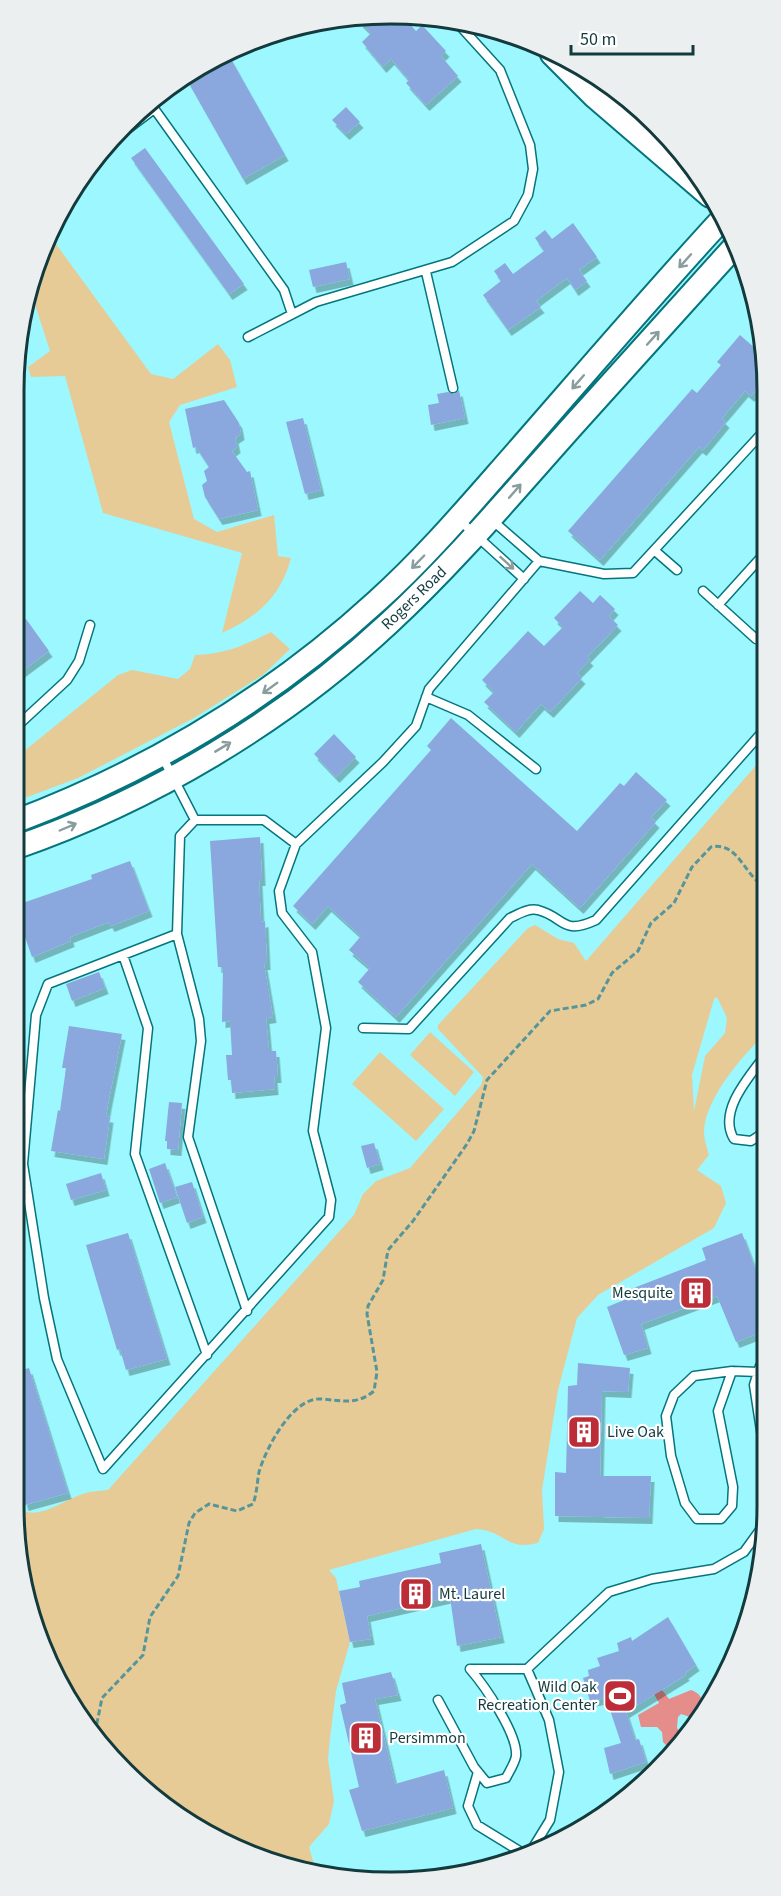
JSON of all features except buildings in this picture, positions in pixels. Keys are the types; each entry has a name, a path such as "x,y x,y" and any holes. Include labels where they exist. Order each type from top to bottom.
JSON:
{"main road":[{"path":"568,70 603,104 688,177"},
{"name":"Rogers Road","path":"24,844 92,817 172,776 260,724 353,654 408,605 477,516 717,225"},
{"name":"Rogers Road","path":"24,818 91,791 162,756 235,712 329,642 400,579 477,516 730,252"}],"lane":[{"path":"248,338 316,302 426,272 452,262 514,220 528,195 533,169 530,145 512,95 500,70 465,32"},
{"path":"155,110 284,290 292,314"},
{"path":"426,272 453,388"},
{"path":"477,516 539,561 604,574 633,573 757,440"},
{"path":"477,516 524,579"},
{"path":"654,550 677,570"},
{"path":"24,1170 44,1298 57,1359 103,1469 329,1218 331,1200 318,1159 313,1131 326,1028 312,952 282,913 279,891 296,844 383,762 416,726 429,689 539,561"},
{"path":"718,605 757,562"},
{"path":"703,591 757,638"},
{"path":"24,720 67,680 79,661 90,625"},
{"path":"426,697 468,715 536,769"},
{"path":"363,1028 409,1029 510,918 526,910 537,910 560,924 574,926 596,920 757,738"},
{"path":"162,756 195,820"},
{"path":"247,1311 188,1137 201,1041 199,1019 177,934 180,836 195,820 264,820 296,844"},
{"path":"24,1153 36,1015 48,984 177,934"},
{"path":"123,955 148,1028 135,1154 207,1355"},
{"path":"757,1066 743,1084 731,1110 729,1130 734,1139 751,1141 757,1137"},
{"path":"732,1371 718,1411 733,1487 732,1506 721,1520 697,1519 685,1503 671,1456 666,1416 674,1395 694,1376 732,1371 757,1372"},
{"path":"757,1375 754,1385 757,1405"},
{"path":"438,1700 478,1772 487,1783 506,1778 516,1756 511,1736 490,1692 470,1669 527,1669 609,1592 652,1579 714,1569 744,1552 755,1536"},
{"path":"527,1669 549,1720 559,1772 550,1820 537,1841"},
{"path":"478,1772 468,1806 477,1825 517,1850"}],"path":[{"path":"97,1724 102,1698 143,1655 150,1617 178,1576 189,1523 195,1513 209,1504 237,1511 253,1504 260,1469 289,1414 298,1407 315,1399 357,1401 374,1391 377,1372 367,1314 368,1306 383,1280 388,1250 413,1221 467,1144 474,1131 487,1080 550,1011 586,1005 598,999 612,973 638,951 651,923 674,903 692,867 711,847 722,846 732,850 757,881"}],"shaded area":[{"path":"55,243 151,374 173,379 218,344 230,360 237,387 180,405 169,422 194,519 217,532 274,515 278,556 291,558 281,584 257,613 222,633 242,553 103,513 65,376 31,377 28,367 50,351 34,303"},
{"path":"271,632 290,649 263,675 194,718 78,778 24,798 24,751 118,675 132,670 178,679 190,669 195,655 216,653"},
{"path":"757,764 757,1042 727,1078 711,1105 704,1132 709,1155 697,1170 721,1186 726,1203 714,1228 598,1295 577,1318 558,1390 542,1490 544,1529 538,1543 527,1545 512,1543 494,1533 476,1529 329,1570 336,1578 350,1642 336,1691 330,1738 328,1759 334,1801 329,1824 309,1847 314,1864 273,1853 207,1823 167,1796 131,1765 100,1729 73,1689 43,1623 31,1577 24,1511 47,1510 83,1494 108,1490 354,1215 363,1194 376,1181 410,1168 481,1085 483,1077 438,1029 438,1025 528,928 535,925 558,939 574,943 586,961","holes":["717,997 727,1018 725,1033 705,1056 694,1111 692,1075 714,999"]},
{"path":"430,1032 474,1072 455,1096 410,1055"},
{"path":"380,1052 444,1109 416,1141 352,1084"},
{"path":"662,1690 669,1699 691,1690 699,1694 701,1699 690,1717 681,1714 678,1717 677,1728 679,1731 667,1746 663,1742 662,1732 657,1727 641,1727 638,1715 659,1703 654,1694"}],"place":[{"name":"Mesquite","path":"696,1293"},
{"name":"Live Oak","path":"584,1432"},
{"name":"Mt. Laurel","path":"416,1594"},
{"name":"Wild Oak Recreation Center","path":"620,1696"},
{"name":"Persimmon","path":"366,1738"}]}
